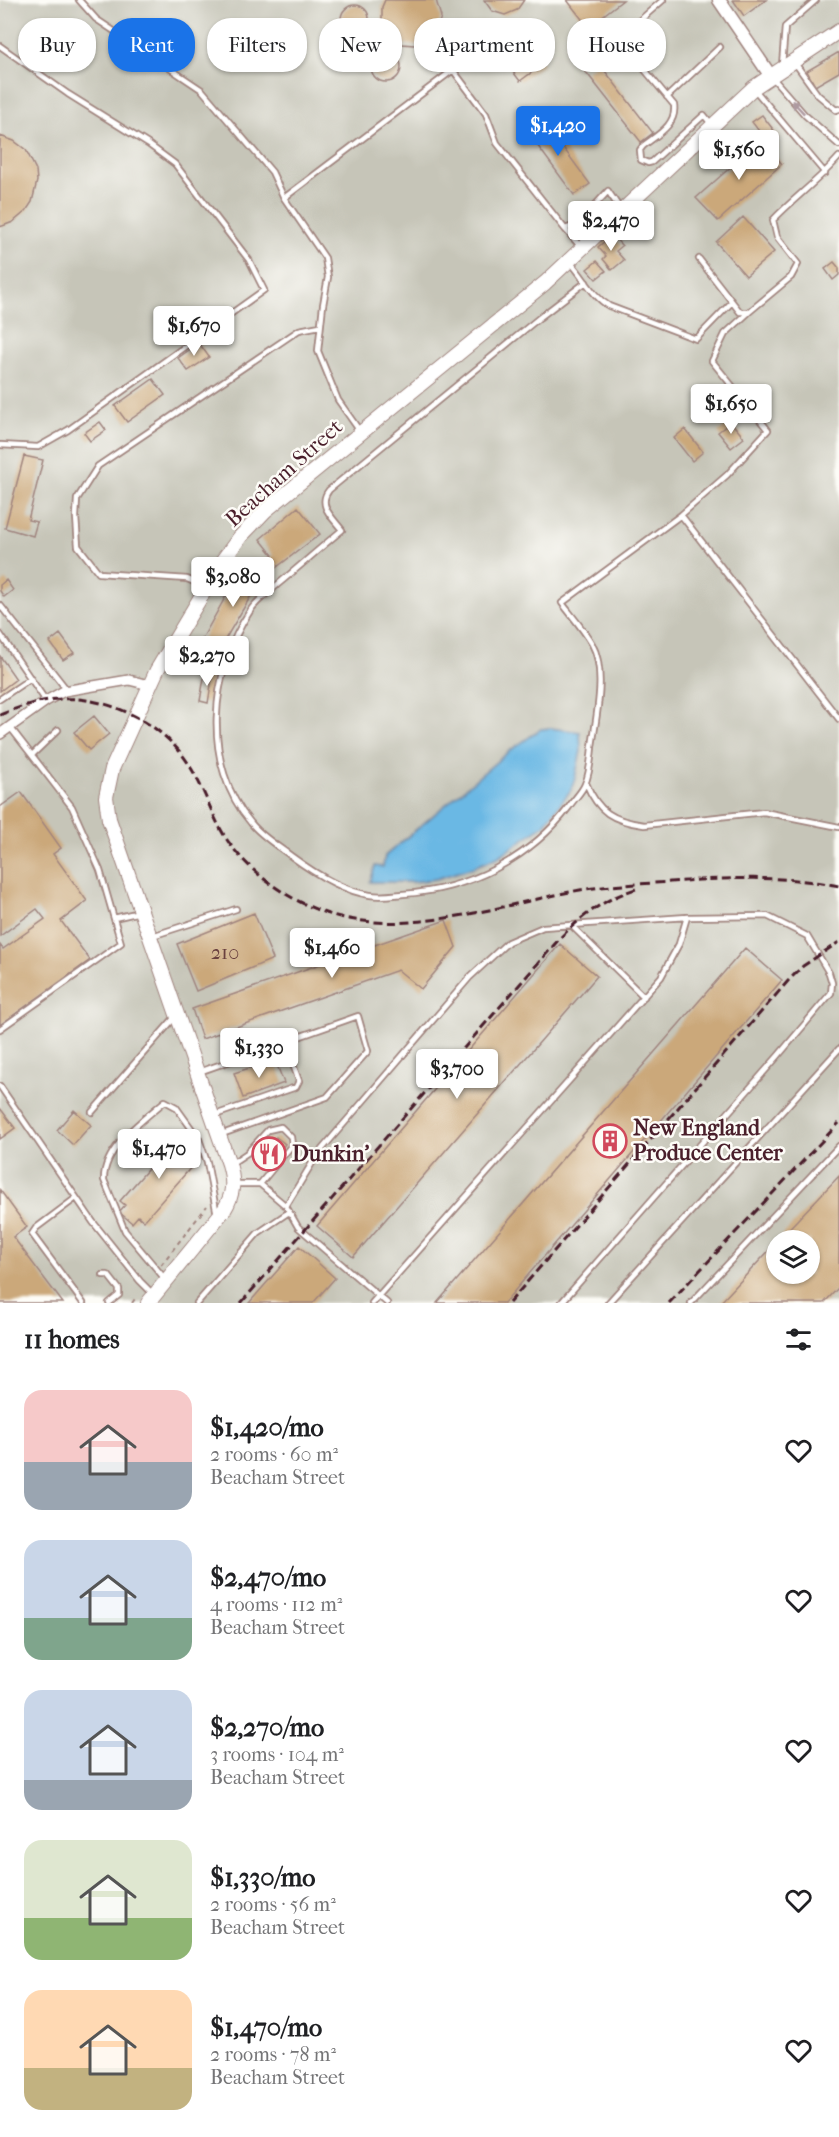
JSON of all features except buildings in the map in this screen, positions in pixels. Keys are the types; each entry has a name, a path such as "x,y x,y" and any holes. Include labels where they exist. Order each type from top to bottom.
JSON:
{"main road":[{"name":"Beacham Street","path":"233,1184 229,1164 109,819 106,798 112,769 149,685 231,548 252,524 293,487 532,295 753,88 839,31"},
{"path":"150,1295 166,1281 218,1218 231,1198 233,1184"}],"street":[{"path":"719,0 770,75"},
{"path":"0,734 46,701 67,690 129,680 149,685"}],"lane":[{"path":"79,0 96,19 202,90 272,172 284,198 324,258 328,277 318,351 338,400 361,432"},
{"path":"663,0 630,29 625,46 668,97 674,105 675,112 671,123 643,146 640,155 644,162 652,162 704,115 713,125"},
{"path":"816,0 785,27 782,56 818,95 836,110 839,108"},
{"path":"0,46 175,164 249,260 264,290 68,430 38,447 0,445"},
{"path":"668,97 720,47"},
{"path":"284,198 453,70 486,114 497,143 582,249"},
{"path":"770,75 805,115 839,145"},
{"path":"753,88 825,173"},
{"path":"586,282 503,347 324,496 324,505 342,530 252,608 237,631 227,657 217,713 217,734 225,772 239,806 252,825 302,865 334,884 371,896 420,893 468,882 519,855 556,825 586,783 597,710 599,665 592,644 562,603 681,515 727,475 768,430 712,361 725,334 791,277 798,264 777,237 773,220 788,204 825,173 839,157"},
{"path":"565,229 578,224 608,191 621,210"},
{"path":"699,259 740,312 750,312"},
{"path":"569,261 599,300 609,306 696,339 732,302"},
{"path":"207,586 188,579 99,573 78,546 77,499 98,466 299,330 320,326"},
{"path":"681,515 839,719"},
{"path":"0,605 67,690"},
{"path":"0,634 46,701"},
{"path":"0,699 31,678"},
{"path":"0,1029 122,943 100,870 72,807 10,727"},
{"path":"32,755 58,730"},
{"path":"586,783 596,804 616,819 627,823 644,825 764,813 839,827"},
{"path":"149,937 236,909"},
{"path":"114,918 140,912"},
{"path":"372,1303 661,977 679,944 687,916"},
{"path":"286,1206 317,1155 470,977 507,942 543,927 687,916 767,916 807,936 829,973 832,983 831,993 561,1303"},
{"path":"572,926 644,997"},
{"path":"92,1112 176,1016"},
{"path":"196,1073 358,1016 368,1051 327,1097 219,1135"},
{"path":"608,1303 839,1049"},
{"path":"212,1116 296,1087 299,1081 291,1059"},
{"path":"0,1086 76,1198 150,1295"},
{"path":"166,1281 125,1231 104,1180 103,1172 122,1138 165,1101 176,1107 199,1139 207,1161 218,1218"},
{"path":"229,1164 240,1159 268,1130 281,1127 291,1137 291,1145 260,1184"},
{"path":"691,1303 839,1146"},
{"path":"233,1184 260,1184 286,1206 298,1227 387,1303"},
{"path":"76,1198 36,1228 32,1234 83,1303"},
{"path":"196,1303 258,1233 289,1212"},
{"path":"102,1275 108,1275 119,1289 119,1295 109,1303"}],"path":[{"path":"157,1270 213,1197"},
{"path":"132,1303 150,1295"}],"shaded area":[{"path":"0,0 839,0 839,1303 0,1303"}],"water":[{"path":"541,729 580,732 581,751 571,790 544,825 498,857 471,868 436,879 413,882 370,882 375,866 383,867 385,856 508,752"}],"railway":[{"path":"0,715 44,701 78,699 116,708 152,726 167,739 191,768 224,835 248,865 294,899 320,911 351,919 383,922 450,917 580,890 636,884 755,878 797,880 839,886"},
{"path":"241,1303 561,937 596,908 636,889"},
{"path":"509,1303 788,981 803,966 839,942"},
{"path":"669,1303 839,1123"}],"place":[{"name":"New England Produce Center","path":"610,1141"},
{"name":"Dunkin'","path":"269,1154"}]}
